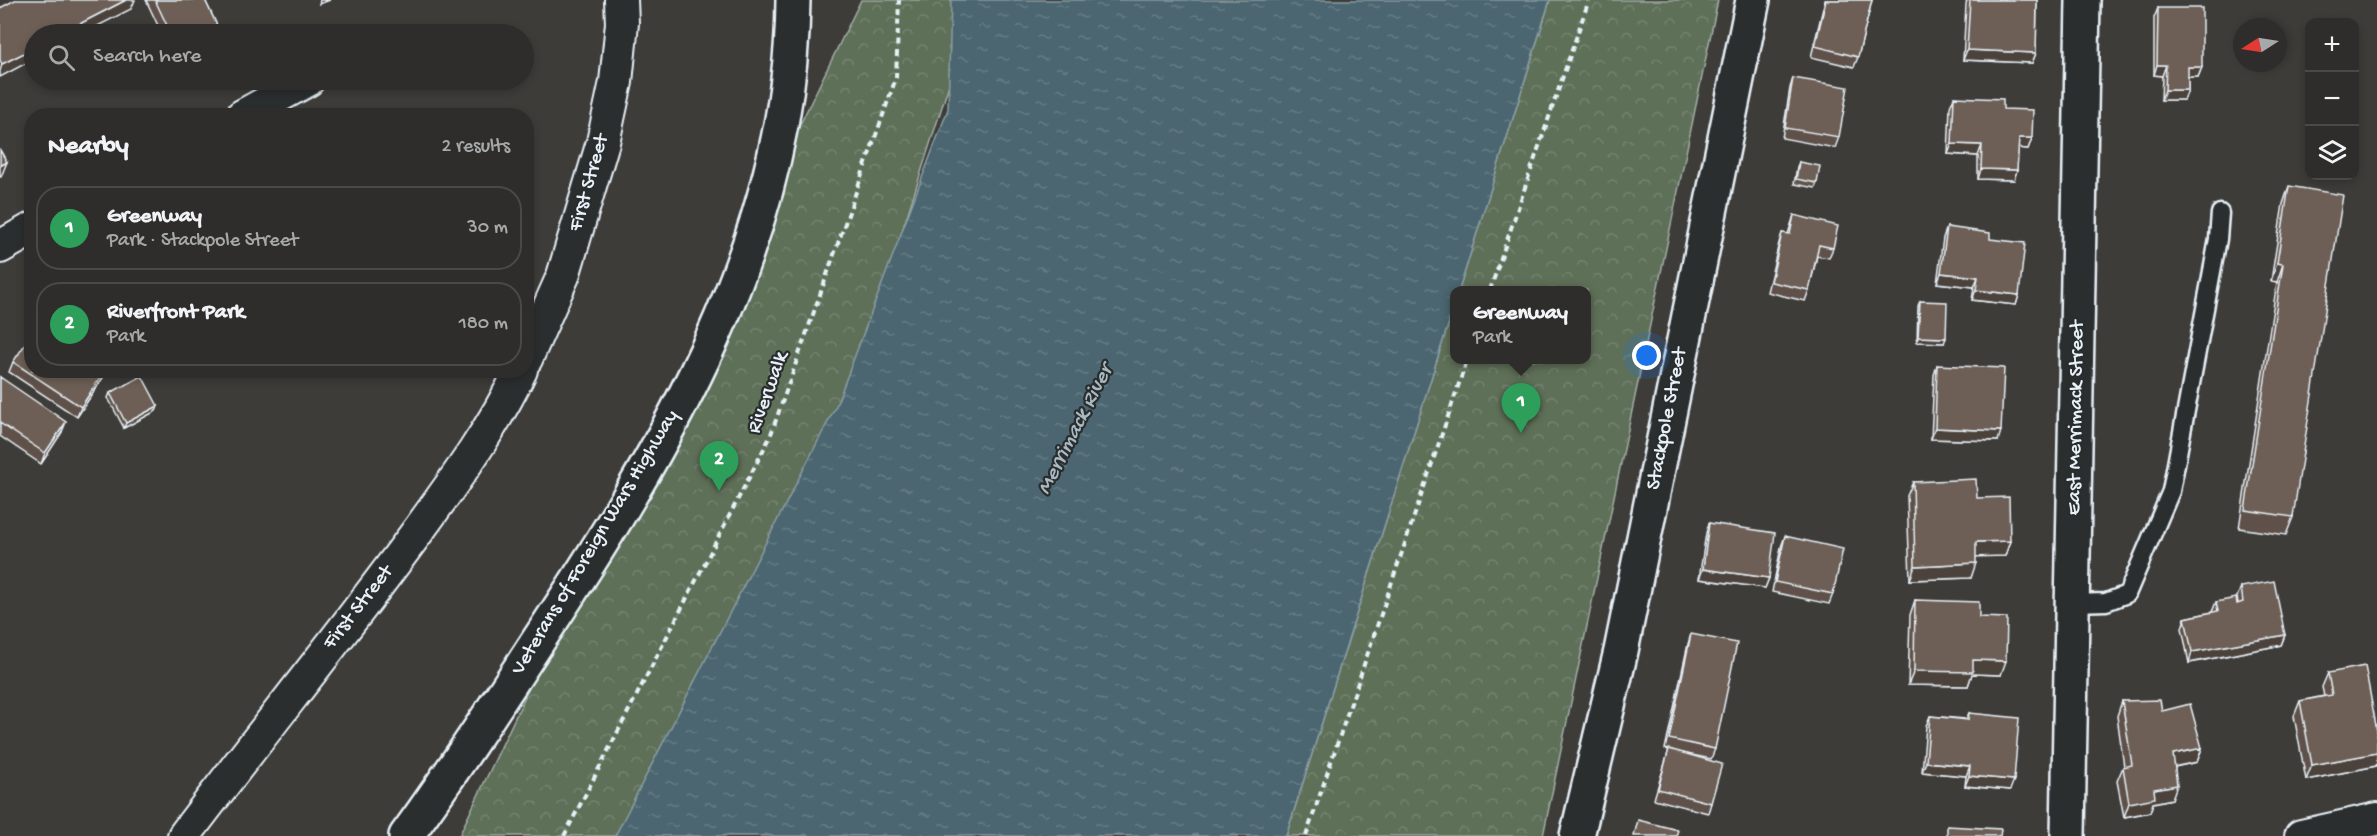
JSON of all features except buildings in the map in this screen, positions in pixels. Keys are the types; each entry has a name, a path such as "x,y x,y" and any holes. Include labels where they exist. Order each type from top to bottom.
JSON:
{"street":[{"name":"First Street","path":"534,341 563,276 603,142 616,82 622,23 621,0"},
{"name":"Veterans of Foreign Wars Highway","path":"406,836 436,795 570,593 637,483 706,351 733,291 754,234 774,160 786,104 793,38 793,0"},
{"name":"Stackpole Street","path":"1577,836 1621,651 1753,0"},
{"name":"East Merrimack Street","path":"2068,836 2074,603 2083,0"},
{"path":"257,108 290,90"},
{"path":"0,246 24,234"},
{"name":"First Street","path":"184,836 380,583 479,443 516,378"},
{"path":"399,836 436,795"},
{"path":"415,836 436,795"},
{"path":"2301,836 2366,826"}],"lane":[{"path":"2074,603 2106,602 2127,594 2171,491 2218,239 2220,213"}],"path":[{"name":"Riverwalk","path":"564,836 770,437 896,78 899,0"},
{"path":"1492,286 1589,0"},
{"path":"1306,836 1466,364"}],"green space":[{"path":"861,0 976,0 863,354 654,836 459,836 666,398"},
{"path":"1550,0 1718,0 1543,836 1286,836 1450,319 1450,364 1591,364 1591,286 1460,286"}],"water":[{"name":"Merrimack River","path":"951,0 1550,0 1460,286 1450,286 1450,319 1286,836 615,836 836,406 948,109"}],"place":[{"name":"Greenway","path":"1521,433"},
{"name":"Riverfront Park","path":"719,491"}]}
